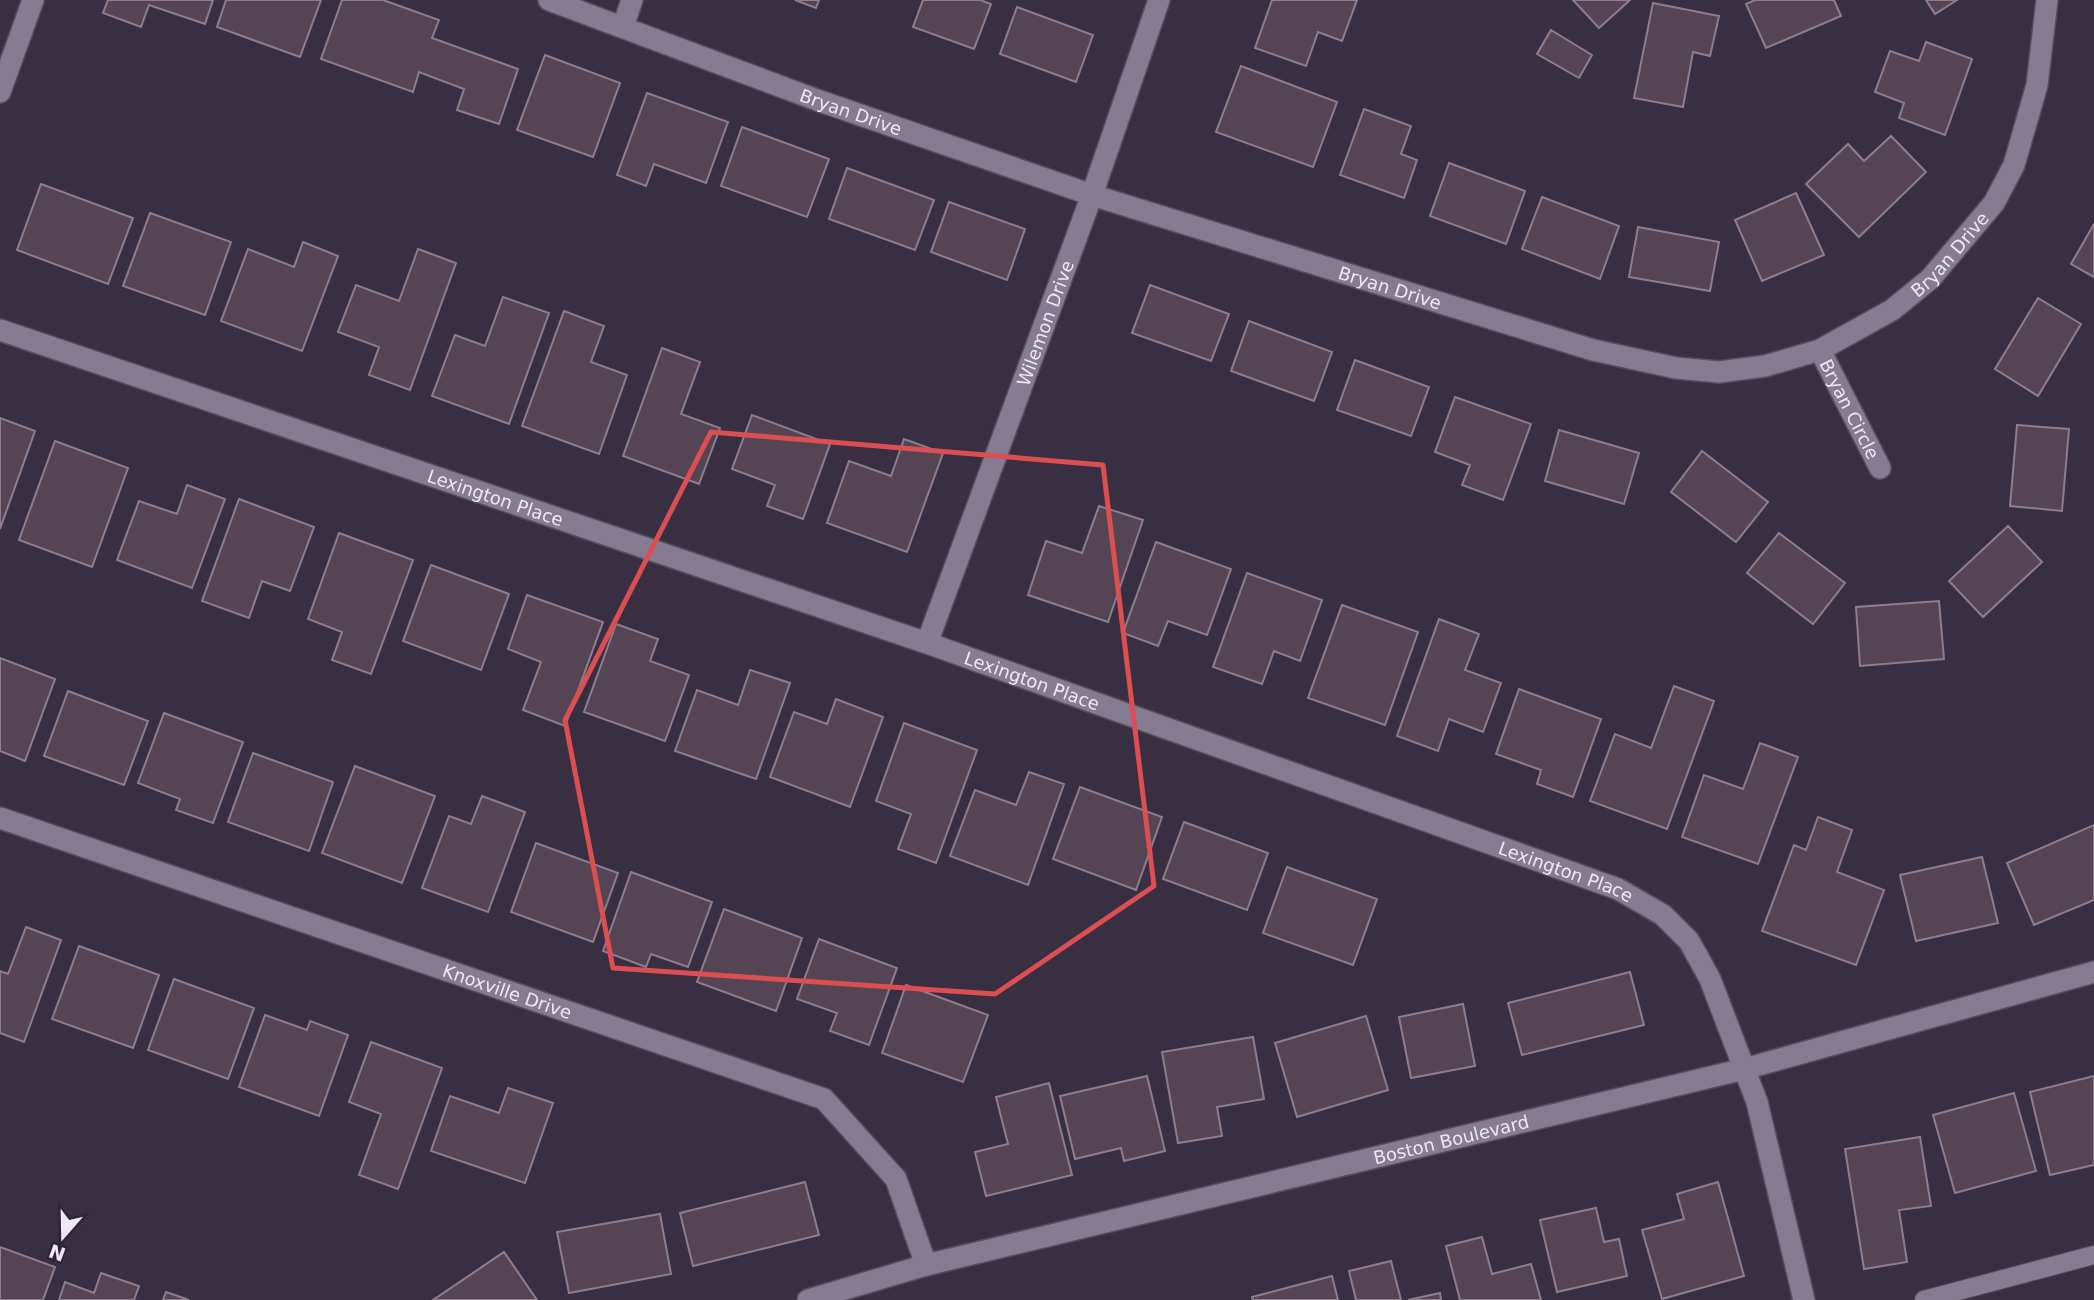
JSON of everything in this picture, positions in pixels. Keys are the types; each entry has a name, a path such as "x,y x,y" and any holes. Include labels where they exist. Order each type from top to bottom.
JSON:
{"street":[{"path":"0,92 33,0"},
{"name":"Bryan Drive","path":"549,0 817,100 1092,195 1592,350 1664,366 1719,372 1765,366 1820,350 1892,310 1930,279 1994,203 2014,165 2038,85 2048,0"},
{"path":"623,27 632,0"},
{"name":"Wilemon Drive","path":"927,643 1092,195 1159,0"},
{"name":"Lexington Place","path":"0,330 927,643 1618,889 1662,915 1689,941 1710,979 1757,1102 1804,1300"},
{"name":"Bryan Circle","path":"1820,350 1880,468"},
{"name":"Knoxville Drive","path":"0,818 824,1099 896,1179 926,1265"},
{"name":"Boston Boulevard","path":"808,1300 926,1265 1744,1069 2094,972"}],"lane":[{"path":"1924,1300 2094,1255"}],"highlighted area":[{"path":"711,432 1103,465 1154,886 995,994 613,968 565,720"}],"building":[{"path":"108,0 213,0 205,24 149,5 141,27 103,13"},
{"path":"226,0 321,0 300,57 217,27"},
{"path":"342,0 383,0 439,20 432,38 518,69 499,124 457,110 464,89 419,72 413,92 321,59"},
{"path":"795,0 819,0 816,8"},
{"path":"923,0 980,0 991,4 974,49 913,27"},
{"path":"1272,0 1357,0 1342,41 1318,32 1306,66 1255,48"},
{"path":"1573,0 1630,0 1599,28"},
{"path":"1755,0 1834,0 1841,16 1766,48 1746,4"},
{"path":"1926,0 1957,0 1935,14"},
{"path":"1653,3 1719,16 1710,56 1693,52 1683,107 1634,98"},
{"path":"1017,7 1093,35 1076,82 1000,54"},
{"path":"1551,30 1592,55 1579,78 1537,54"},
{"path":"1926,42 1972,59 1945,135 1899,118 1904,103 1875,92 1890,51 1919,61"},
{"path":"545,55 620,83 593,157 517,130"},
{"path":"1241,66 1337,102 1313,167 1216,132"},
{"path":"647,93 728,122 706,183 654,164 646,186 617,175"},
{"path":"1364,109 1411,126 1401,154 1417,160 1404,198 1340,175"},
{"path":"742,127 829,159 807,217 721,186"},
{"path":"1891,136 1926,172 1859,237 1806,184 1848,144 1864,161"},
{"path":"1449,163 1525,191 1506,244 1430,216"},
{"path":"847,168 934,200 915,250 829,219"},
{"path":"41,184 133,218 108,284 17,250"},
{"path":"1796,193 1824,255 1762,281 1735,220"},
{"path":"1542,197 1619,226 1600,279 1522,249"},
{"path":"949,202 1025,229 1007,280 931,252"},
{"path":"150,213 231,242 205,315 123,286"},
{"path":"2094,224 2094,277 2071,264"},
{"path":"1638,227 1719,242 1710,291 1629,277"},
{"path":"303,242 338,256 302,351 221,321 248,249 294,267"},
{"path":"418,249 456,263 410,390 369,375 379,347 338,332 356,285 399,301"},
{"path":"1150,285 1229,314 1211,361 1132,333"},
{"path":"503,297 549,313 509,424 432,396 455,335 485,346"},
{"path":"2038,298 2081,324 2038,396 1995,369"},
{"path":"564,311 604,326 591,362 627,375 599,454 522,426"},
{"path":"1249,321 1332,352 1314,401 1231,371"},
{"path":"662,348 700,362 681,414 720,428 699,484 623,456"},
{"path":"1355,360 1429,387 1411,436 1337,410"},
{"path":"1455,397 1531,424 1503,500 1462,485 1470,465 1435,452"},
{"path":"752,415 830,444 803,519 767,506 775,485 732,469"},
{"path":"0,418 35,431 0,529"},
{"path":"2017,425 2069,429 2062,511 2010,506"},
{"path":"1559,430 1639,453 1624,504 1545,481"},
{"path":"904,439 943,453 907,552 827,523 849,461 891,476"},
{"path":"55,441 128,468 92,567 19,540"},
{"path":"1702,451 1768,502 1736,542 1671,492"},
{"path":"187,485 225,499 192,588 117,560 139,501 177,514"},
{"path":"239,499 314,527 290,591 262,581 249,618 202,601"},
{"path":"1099,506 1143,520 1108,622 1028,595 1046,541 1082,553"},
{"path":"2008,526 2042,562 1983,617 1949,581"},
{"path":"339,533 413,560 371,674 332,660 342,632 308,619"},
{"path":"1779,533 1845,583 1813,624 1747,573"},
{"path":"1156,542 1231,569 1207,635 1168,621 1158,646 1123,633"},
{"path":"431,565 509,594 481,670 403,641"},
{"path":"1247,573 1322,600 1300,661 1274,651 1262,684 1213,667"},
{"path":"527,595 603,622 565,726 523,710 541,662 508,649"},
{"path":"1939,601 1944,659 1860,666 1856,607"},
{"path":"1342,605 1418,632 1385,725 1308,698"},
{"path":"1439,619 1479,634 1465,670 1501,683 1483,732 1449,719 1438,751 1397,736"},
{"path":"616,624 658,639 650,661 689,675 665,741 584,712"},
{"path":"0,658 55,679 25,761 0,751"},
{"path":"750,670 790,683 756,779 675,751 697,690 738,705"},
{"path":"1674,686 1714,701 1667,829 1590,801 1615,734 1651,748"},
{"path":"1519,689 1601,719 1573,797 1537,784 1541,770 1496,754"},
{"path":"68,691 148,721 124,785 44,756"},
{"path":"836,699 883,717 850,807 770,777 794,712 827,724"},
{"path":"164,713 243,742 213,823 176,810 180,799 138,783"},
{"path":"904,723 977,750 936,863 898,849 911,814 876,801"},
{"path":"1760,743 1798,757 1758,864 1682,837 1704,775 1743,789"},
{"path":"253,753 333,782 309,851 228,822"},
{"path":"355,766 435,796 402,883 322,853"},
{"path":"1029,772 1064,784 1028,885 950,856 975,790 1016,805"},
{"path":"1080,787 1162,817 1136,890 1053,859"},
{"path":"482,796 525,812 488,912 422,888 449,816 471,824"},
{"path":"1818,817 1852,830 1837,872 1884,890 1856,965 1762,931 1794,845 1806,850"},
{"path":"1184,822 1268,853 1247,910 1163,879"},
{"path":"2094,825 2094,900 2034,925 2007,863"},
{"path":"536,843 618,873 593,942 511,912"},
{"path":"1982,857 1998,923 1916,941 1900,875"},
{"path":"1287,867 1377,899 1353,965 1263,933"},
{"path":"631,872 712,902 688,967 651,954 646,967 603,951"},
{"path":"724,909 802,938 776,1011 697,982"},
{"path":"26,927 61,940 24,1042 0,1033 0,971 8,974"},
{"path":"819,939 897,968 869,1045 830,1031 837,1013 797,999"},
{"path":"79,946 159,975 133,1048 52,1019"},
{"path":"1630,972 1644,1025 1522,1055 1508,1003"},
{"path":"174,979 254,1008 228,1079 148,1050"},
{"path":"906,985 988,1015 963,1082 882,1053"},
{"path":"1463,1004 1475,1066 1411,1078 1399,1017"},
{"path":"265,1015 307,1030 310,1021 348,1035 319,1116 239,1087"},
{"path":"1366,1016 1388,1090 1297,1117 1275,1043"},
{"path":"1253,1037 1264,1099 1217,1107 1222,1136 1178,1143 1162,1052"},
{"path":"371,1042 442,1068 398,1189 359,1175 381,1114 349,1102"},
{"path":"1147,1076 1165,1151 1124,1161 1121,1148 1075,1159 1060,1096"},
{"path":"2094,1076 2094,1165 2050,1175 2030,1092"},
{"path":"1049,1083 1072,1175 986,1196 975,1152 1008,1144 996,1097"},
{"path":"508,1088 553,1103 525,1183 431,1151 450,1096 499,1113"},
{"path":"2014,1093 2036,1171 1955,1193 1933,1115"},
{"path":"1920,1137 1931,1206 1899,1210 1907,1262 1864,1269 1845,1149"},
{"path":"805,1182 819,1235 693,1266 680,1213"},
{"path":"1718,1182 1744,1276 1662,1299 1642,1230 1684,1219 1677,1194"},
{"path":"1596,1208 1604,1242 1619,1239 1627,1276 1557,1292 1540,1220"},
{"path":"660,1214 671,1274 569,1293 557,1232"},
{"path":"1482,1237 1492,1274 1531,1264 1541,1300 1460,1300 1446,1246"},
{"path":"0,1247 55,1267 43,1300 0,1300"},
{"path":"504,1252 537,1300 433,1300"},
{"path":"1391,1261 1401,1300 1356,1300 1349,1271"},
{"path":"101,1273 139,1286 134,1300 59,1300 65,1282 94,1293"},
{"path":"1332,1276 1338,1300 1253,1300 1252,1297"},
{"path":"166,1292 189,1300 163,1300"},
{"path":"1440,1293 1441,1300 1408,1300"}]}
